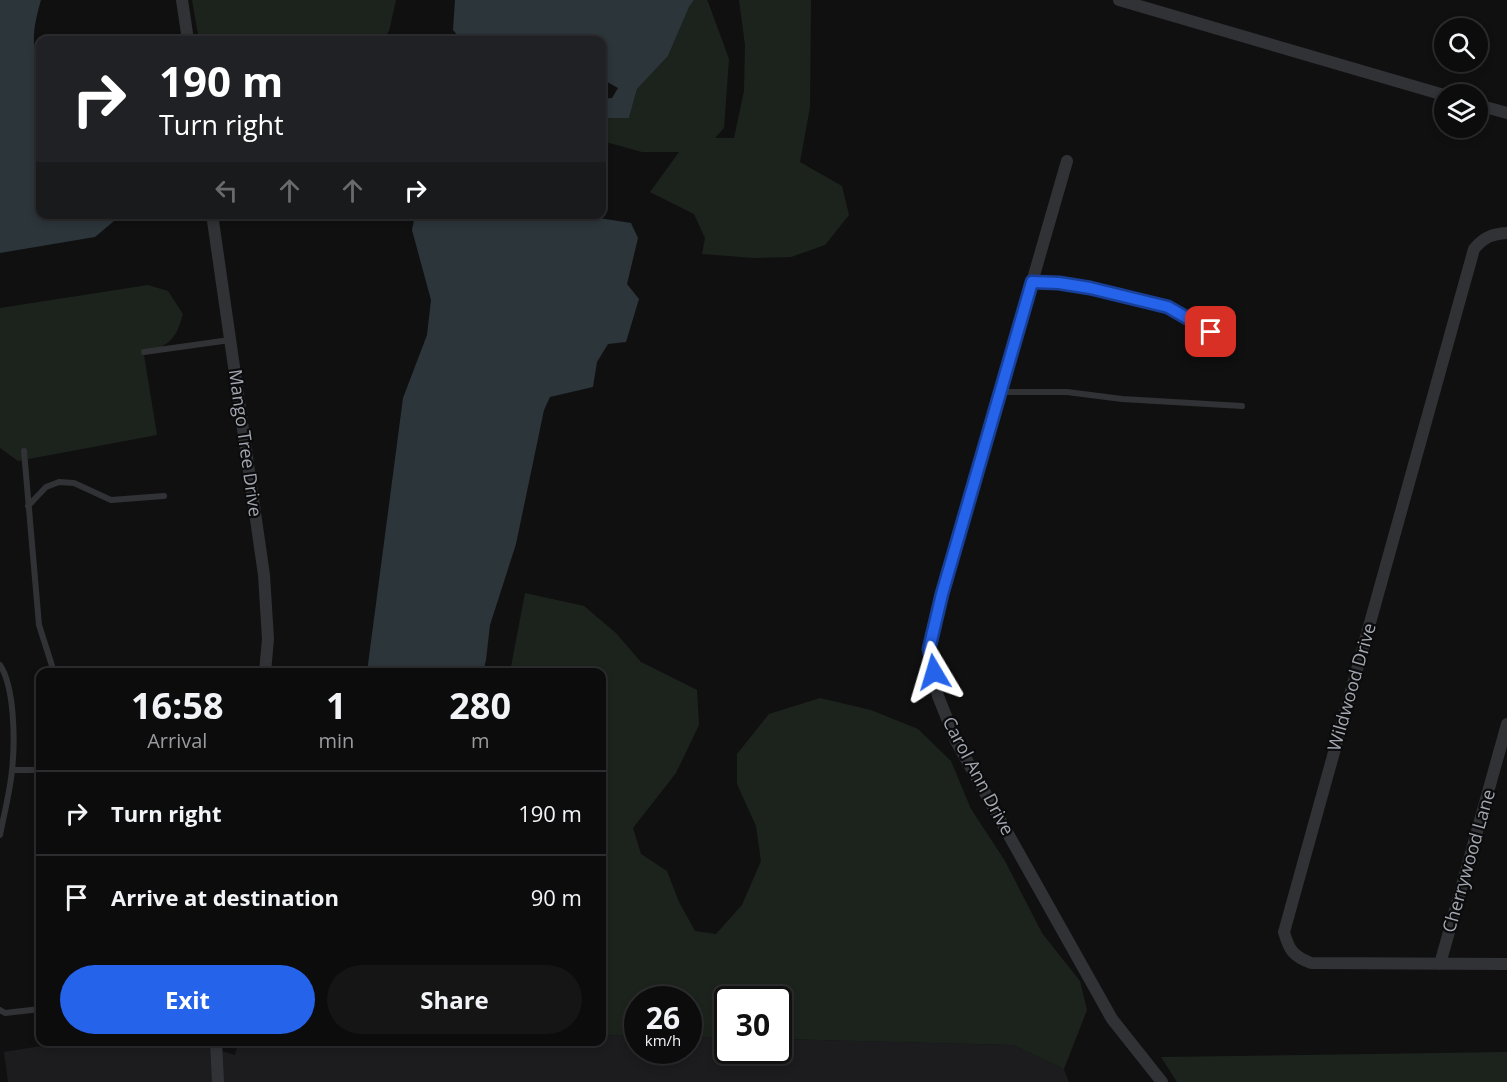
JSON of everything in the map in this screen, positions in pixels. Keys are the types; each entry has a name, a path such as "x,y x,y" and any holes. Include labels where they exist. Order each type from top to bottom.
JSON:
{"street":[{"path":"182,0 187,36"},
{"path":"1119,0 1434,92"},
{"path":"1488,108 1507,113"},
{"name":"Carol Ann Drive","path":"1067,160 942,594 929,649 938,696 956,741 1112,1019 1162,1082"},
{"name":"Mango Tree Drive","path":"214,219 264,575 268,639 265,668"},
{"name":"Wildwood Drive","path":"1507,233 1492,234 1474,249 1284,932 1288,947 1299,958 1311,963 1507,964"},
{"name":"Cherrywood Lane","path":"1440,964 1507,725"},
{"path":"216,1046 218,1082"}],"lane":[{"path":"1032,282 1090,288 1168,307 1211,332"},
{"path":"144,352 230,340"},
{"path":"1000,392 1067,392 1122,399 1242,406"},
{"path":"24,451 39,625 44,648 52,668"},
{"path":"28,506 46,487 59,482 74,483 111,500 164,496"},
{"path":"0,665 9,685 12,715 12,770 0,835"},
{"path":"12,770 36,770"},
{"path":"0,1010 5,1013 36,1010"}],"shaded area":[{"path":"0,0 41,0 34,41 36,53 36,219 116,219 95,237 0,253"},
{"path":"192,0 396,0 389,31 386,36 198,36"},
{"path":"455,0 694,0 668,56 637,89 629,118 606,118 606,99 612,98 618,88 606,81 606,36 458,36 453,30"},
{"path":"694,0 707,0 729,59 724,128 715,138 734,138 744,91 745,45 739,0 811,0 810,107 800,162 842,186 849,215 825,245 791,257 754,258 702,254 705,238 694,214 650,192 679,152 642,152 606,142 606,118 629,118 637,89 668,56"},
{"path":"414,219 606,219 631,223 638,238 627,284 639,299 626,342 608,344 597,362 593,387 550,397 544,410 516,544 490,625 484,668 368,668 403,398 427,335 431,300 412,230"},
{"path":"148,285 168,291 183,314 177,331 170,341 144,355 157,435 18,461 0,448 0,308"},
{"path":"525,593 584,606 616,633 641,662 697,690 699,725 676,773 633,828 641,854 667,871 679,902 695,931 716,934 742,905 761,861 756,826 737,784 737,754 769,714 820,698 871,710 918,729 951,761 971,809 1005,861 1042,933 1080,981 1087,1010 1064,1069 1013,1045 792,1039 792,986 714,986 714,1038 702,1037 702,986 624,986 624,1036 606,1035 606,668 511,668"},
{"path":"606,1035 624,1036 624,1064 702,1064 702,1037 714,1038 714,1064 792,1064 792,1039 1013,1045 1064,1069 1069,1082 8,1082 4,1052 41,1046 209,1046 235,1055 237,1046 606,1046"},
{"path":"1507,1052 1507,1082 1177,1082 1161,1057"}],"route":[{"path":"934,672 929,649 942,594 1032,282 1090,288 1168,307 1211,332"}]}
